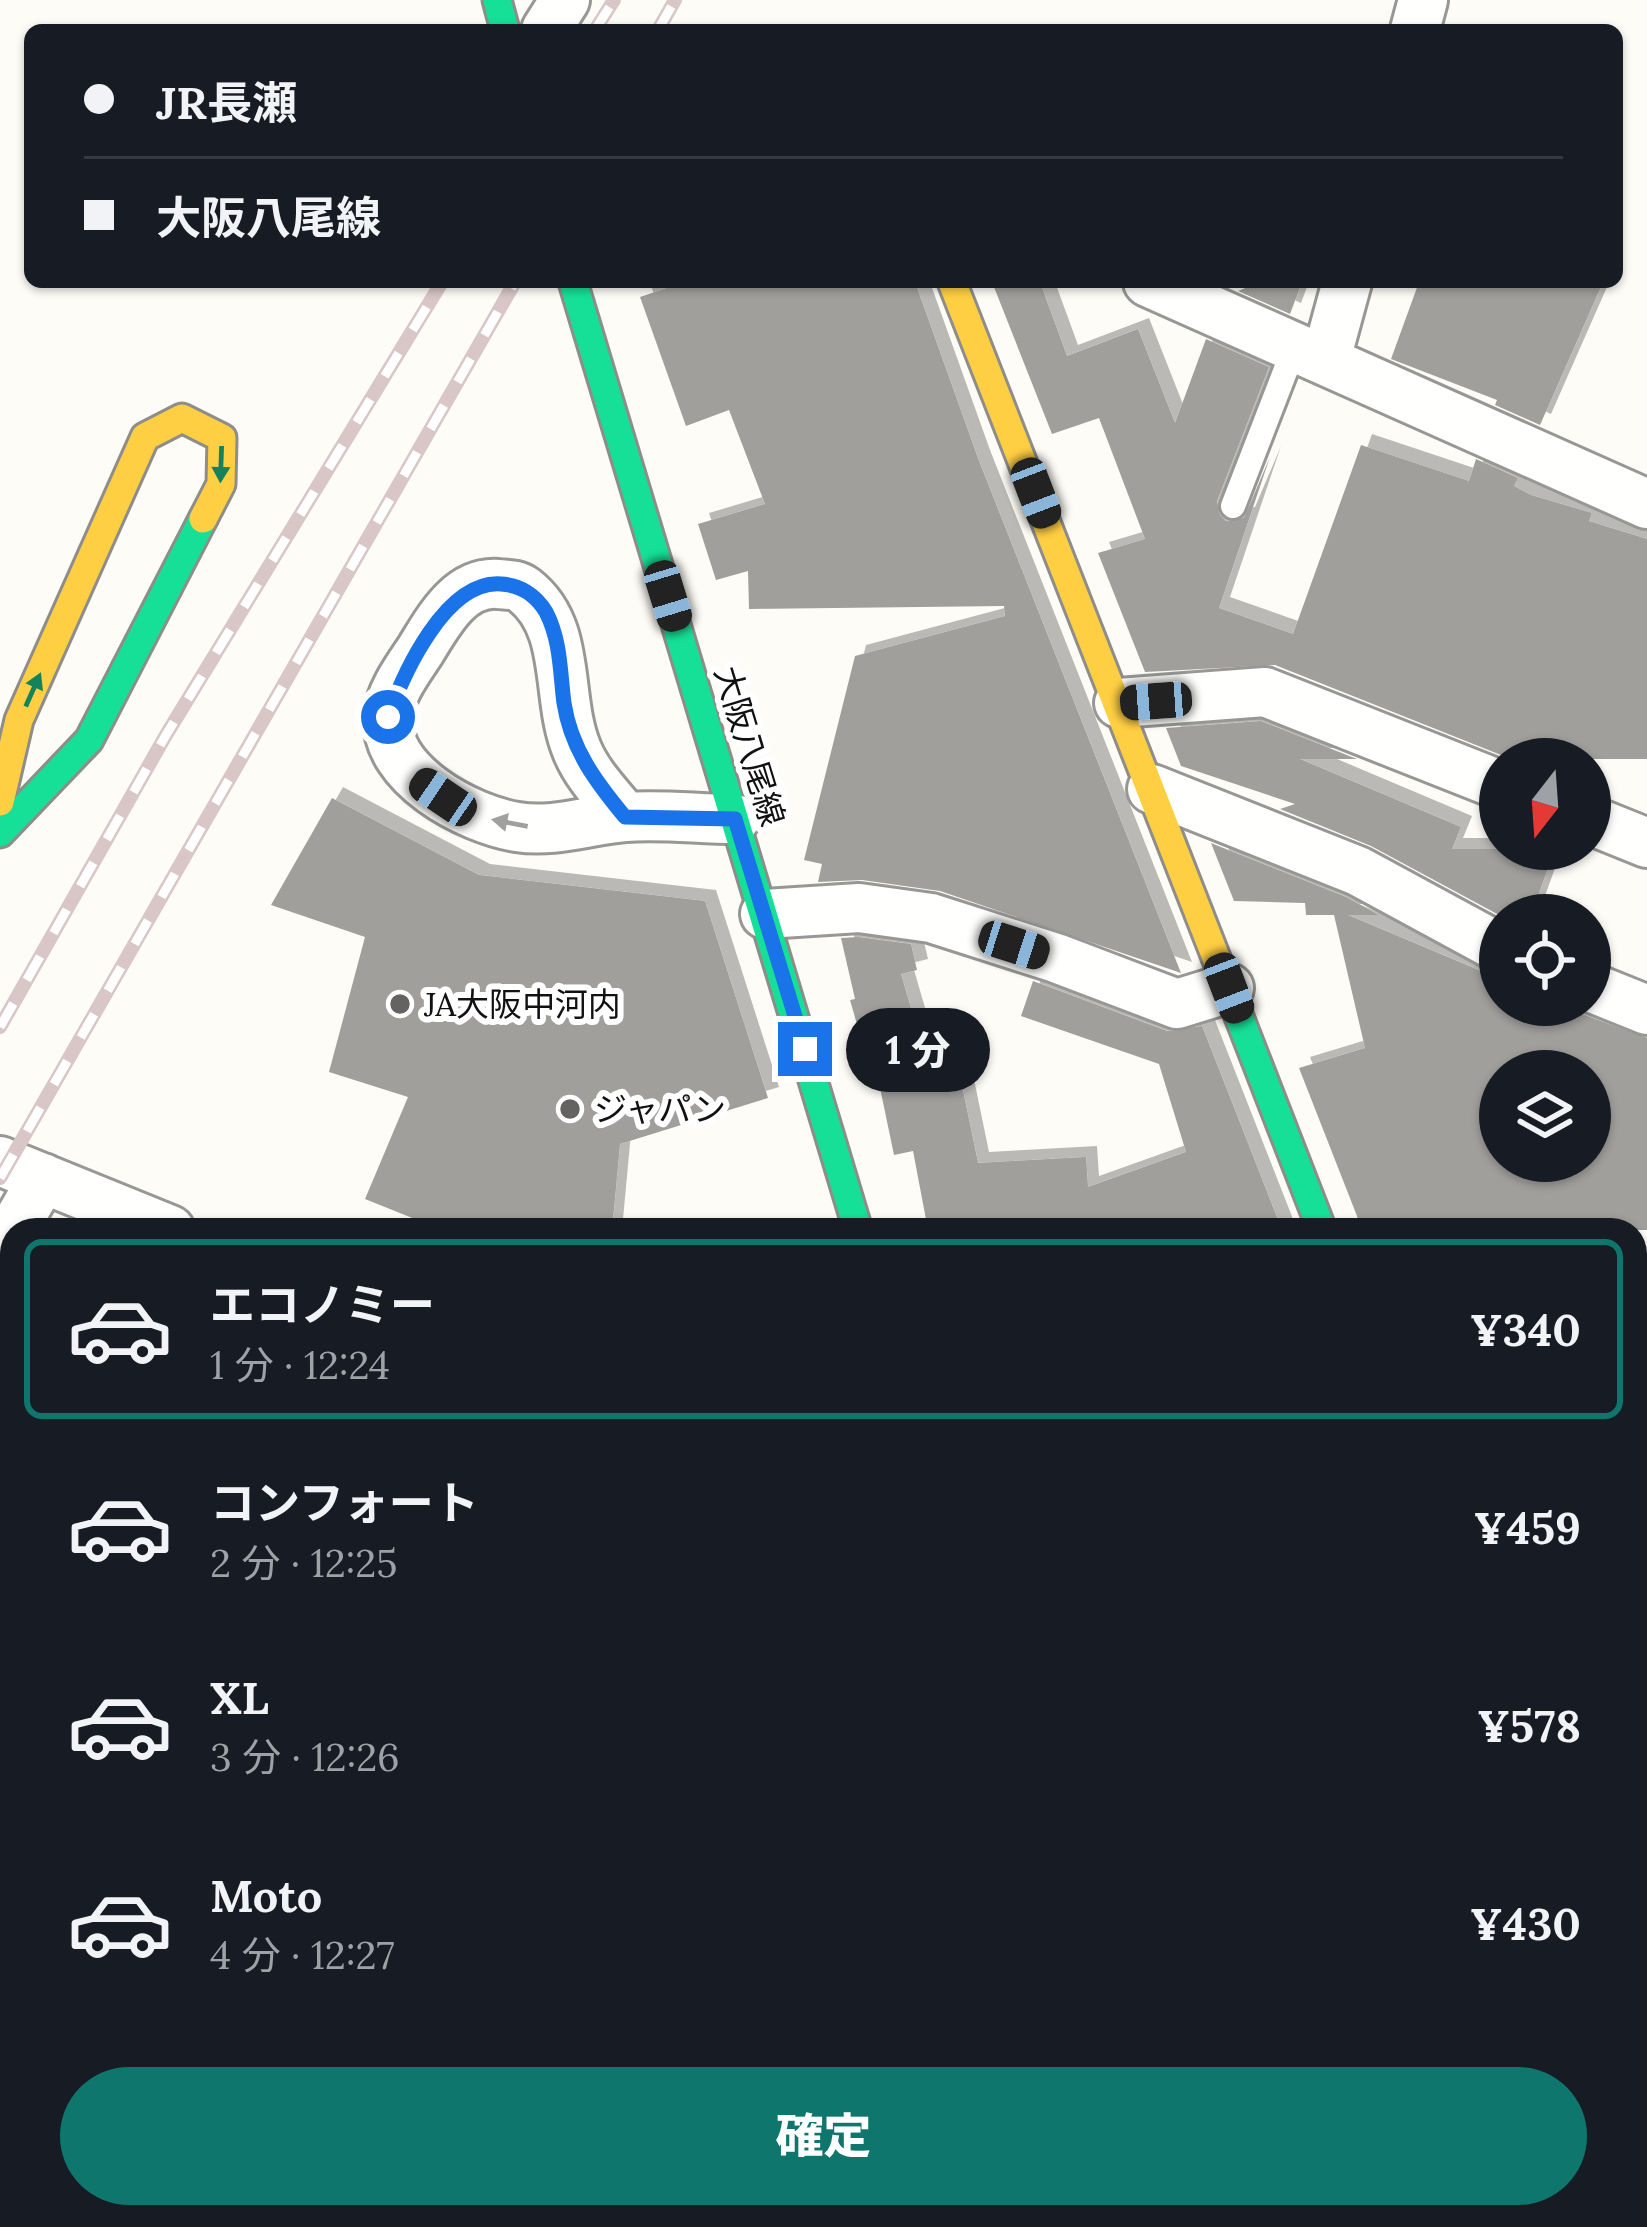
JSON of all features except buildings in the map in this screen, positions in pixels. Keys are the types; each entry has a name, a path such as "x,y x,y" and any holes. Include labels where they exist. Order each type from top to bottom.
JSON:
{"street":[{"name":"大阪八尾線","path":"576,288 854,1218"},
{"path":"954,288 1317,1218"},
{"path":"1162,288 1647,504"},
{"path":"1311,352 1344,288"},
{"path":"0,802 19,720 145,437 182,418 222,438 221,484 89,740 0,833"},
{"path":"625,817 577,752 565,706 561,660 545,610 519,585 485,583 451,604 400,681 388,717 397,752 418,780 469,814 518,827 571,828 625,817 735,819"},
{"path":"1119,704 1265,692 1479,777"},
{"path":"1152,789 1358,871 1479,937"},
{"path":"1611,828 1647,843"},
{"path":"764,914 859,908 931,918 1177,1004 1229,988"},
{"path":"1611,995 1647,1010"},
{"path":"15,1218 21,1170 140,1218"}],"lane":[{"path":"1233,506 1311,352"}],"railway":[{"path":"599,24 614,0"},
{"path":"661,24 675,0"},
{"path":"0,1027 166,735 438,288"},
{"path":"0,1178 512,288"}],"traffic: fast":[{"path":"497,0 503,24"},
{"path":"575,288 854,1218"},
{"path":"0,833 89,740 203,519"},
{"path":"1222,973 1317,1218"}],"traffic: slow":[{"path":"954,288 1222,973"},
{"path":"0,802 19,720 145,437 182,418 222,438 221,484 203,519"}],"place":[{"name":"JA大阪中河内","path":"400,1004"},
{"name":"ジャパン","path":"570,1109"}],"route":[{"path":"388,717 400,681 451,604 485,583 519,585 545,610 561,660 565,706 577,752 625,817 735,819 805,1049"}]}
